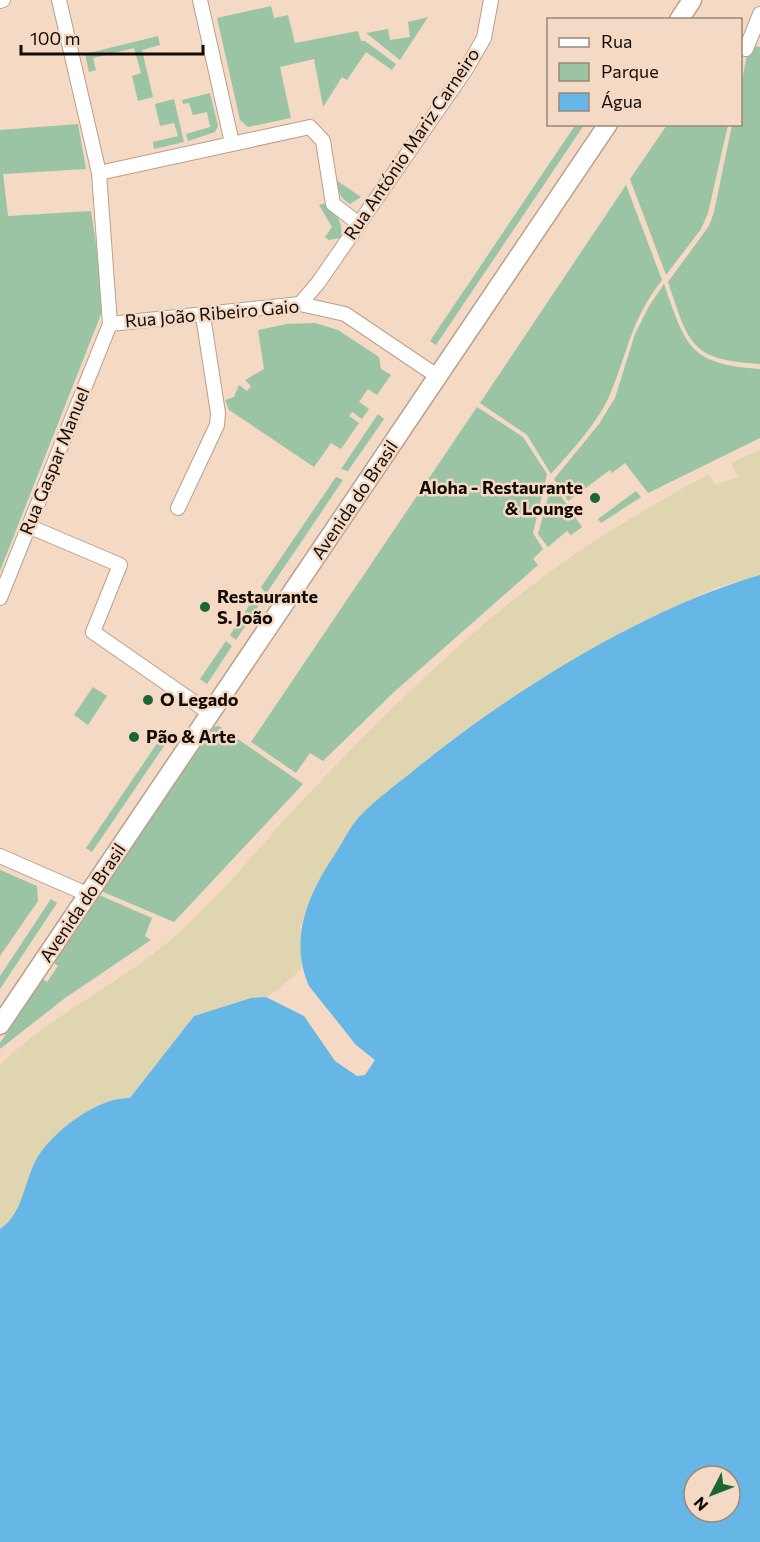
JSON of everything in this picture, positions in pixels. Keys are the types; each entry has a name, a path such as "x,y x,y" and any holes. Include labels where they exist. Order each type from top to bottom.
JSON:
{"main road":[{"path":"680,18 692,0"},
{"name":"Avenida do Brasil","path":"0,1025 607,126"}],"street":[{"path":"59,0 99,173 110,324"},
{"path":"200,0 232,143"},
{"name":"Rua António Mariz Carneiro","path":"300,304 318,283 466,69 484,38 491,0"},
{"path":"746,49 760,14"},
{"path":"99,173 310,127 323,141 333,204 358,224"},
{"path":"318,283 324,307"},
{"name":"Rua João Ribeiro Gaio","path":"110,324 300,304 324,307 345,314 437,376"},
{"path":"178,508 217,425 218,413 203,316"},
{"name":"Rua Gaspar Manuel","path":"0,598 110,324"},
{"path":"28,526 120,565 93,632 212,714"},
{"path":"0,856 89,895"}],"green space":[{"path":"271,6 274,18 288,15 295,43 358,31 361,41 365,41 396,64 392,70 366,52 347,80 342,77 323,107 314,59 280,67 291,118 248,127 240,120 217,18"},
{"path":"428,17 400,60 366,33 388,29 390,40 410,37 408,22"},
{"path":"158,36 160,45 142,50 153,97 138,101 132,76 141,73 134,48 93,58 96,70 89,72 85,54"},
{"path":"749,45 760,47 760,364 719,358 706,353 696,345 681,320 668,282 709,226 732,126 742,126 742,80"},
{"path":"210,93 218,126 215,132 188,141 186,134 210,127 207,112 193,115 189,103 183,104 182,100"},
{"path":"174,99 184,142 154,149 153,142 178,136 174,123 160,126 155,104"},
{"path":"78,124 86,169 3,174 8,216 91,211 105,304 0,571 0,130"},
{"path":"575,126 583,126 436,345 430,341"},
{"path":"666,126 728,126 708,213 701,229 666,275 630,179"},
{"path":"336,180 361,197 350,204 347,202 340,194"},
{"path":"626,185 662,280 637,321 606,403 584,435 551,474 527,435 480,403"},
{"path":"326,203 340,224 340,238 329,240 325,237 332,227 319,205"},
{"path":"664,284 685,337 704,357 736,366 760,369 760,438 648,493 625,463 612,473 610,470 568,501 554,479 599,424 615,398 635,334 649,306"},
{"path":"315,323 338,330 379,357 381,369 391,375 377,395 368,389 359,402 369,409 362,419 352,412 349,416 359,423 341,449 331,443 314,467 229,410 225,400 234,397 239,385 247,391 251,386 245,380 264,369 258,330 287,324"},
{"path":"477,407 523,437 547,474 533,533 543,549 533,559 538,565 394,692 323,761 310,753 296,773 251,742"},
{"path":"378,414 384,419 348,471 341,469"},
{"path":"336,477 343,480 266,594 261,587"},
{"path":"552,483 582,527 571,535 567,531 548,547 538,534"},
{"path":"636,491 641,497 601,523 598,519"},
{"path":"258,592 263,599 236,640 230,635"},
{"path":"226,641 232,646 207,684 200,679"},
{"path":"93,687 107,696 88,725 74,715"},
{"path":"219,726 303,784 174,922 101,891 214,727"},
{"path":"158,742 164,746 92,852 86,848"},
{"path":"0,870 37,886 38,901 0,956"},
{"path":"99,895 152,918 145,936 151,940 65,998 0,1049 0,1043 43,979 47,982 58,966 54,963"},
{"path":"51,899 57,903 0,989 0,976"}],"sand":[{"path":"760,450 760,575 715,588 649,619 542,678 450,741 407,776 359,818 300,927 302,966 298,972 266,997 250,998 194,1016 130,1098 104,1103 64,1128 36,1160 14,1215 0,1229 0,1065 44,1028 139,965 183,929 366,735 448,656 505,606 577,553 686,486 709,474 715,485 738,477 731,463"}],"water":[{"path":"760,575 760,1542 0,1542 0,1229 14,1215 32,1169 43,1149 64,1128 90,1110 117,1099 130,1098 194,1016 251,998 266,997 304,1016 335,1061 357,1076 365,1075 375,1060 356,1045 309,986 303,968 301,950 301,933 310,899 353,825 373,804 418,767 495,710 580,655 670,609"}],"place":[{"name":"Aloha - Restaurante & Lounge","path":"595,498"},
{"name":"Restaurante S. João","path":"205,607"},
{"name":"O Legado","path":"148,700"},
{"name":"Pão & Arte","path":"134,737"}]}
